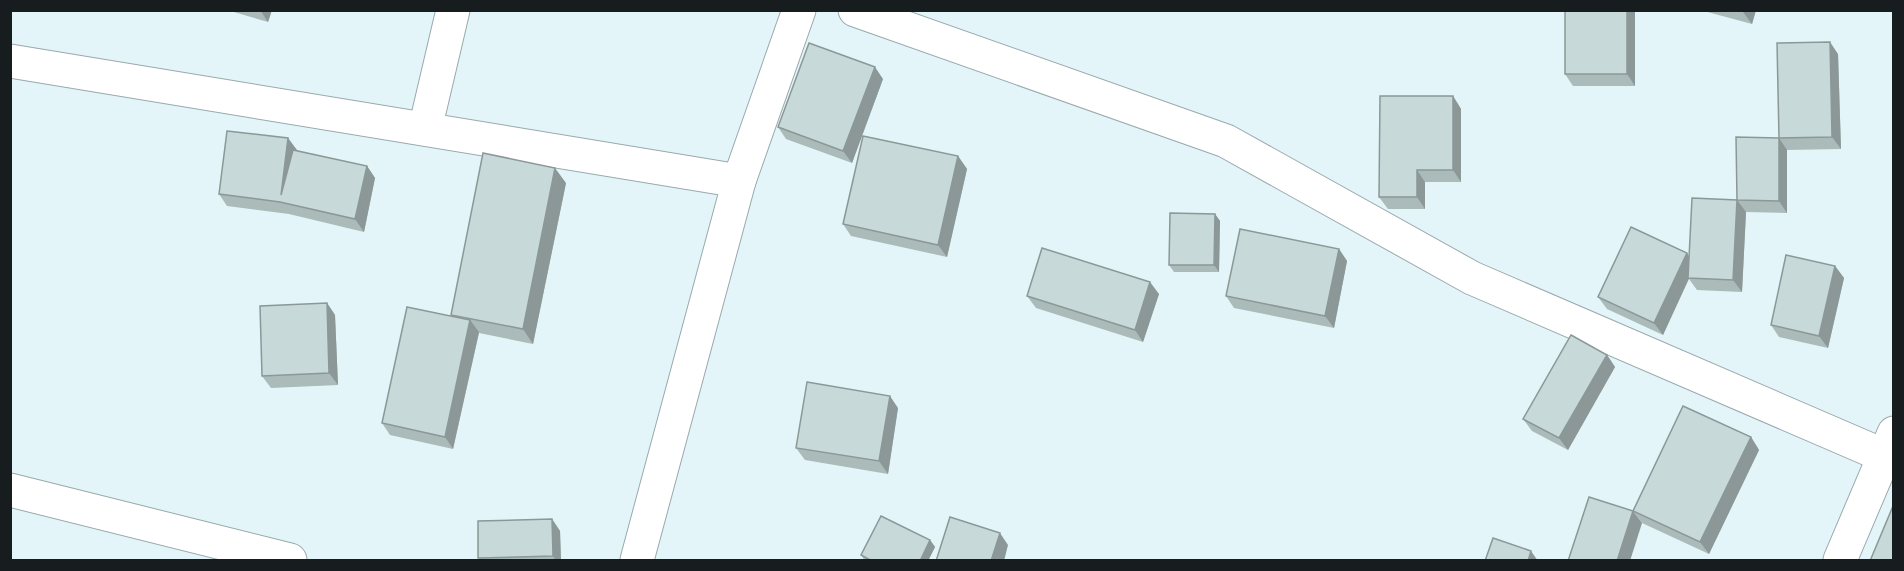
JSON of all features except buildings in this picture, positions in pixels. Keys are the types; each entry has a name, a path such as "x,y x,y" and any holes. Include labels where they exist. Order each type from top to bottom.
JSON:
{"street":[{"path":"425,129 453,10"},
{"path":"637,561 738,181 799,10"},
{"path":"855,10 1226,141 1472,278 1890,450 1840,561"},
{"path":"10,61 738,181"},
{"path":"10,490 290,561"}]}
